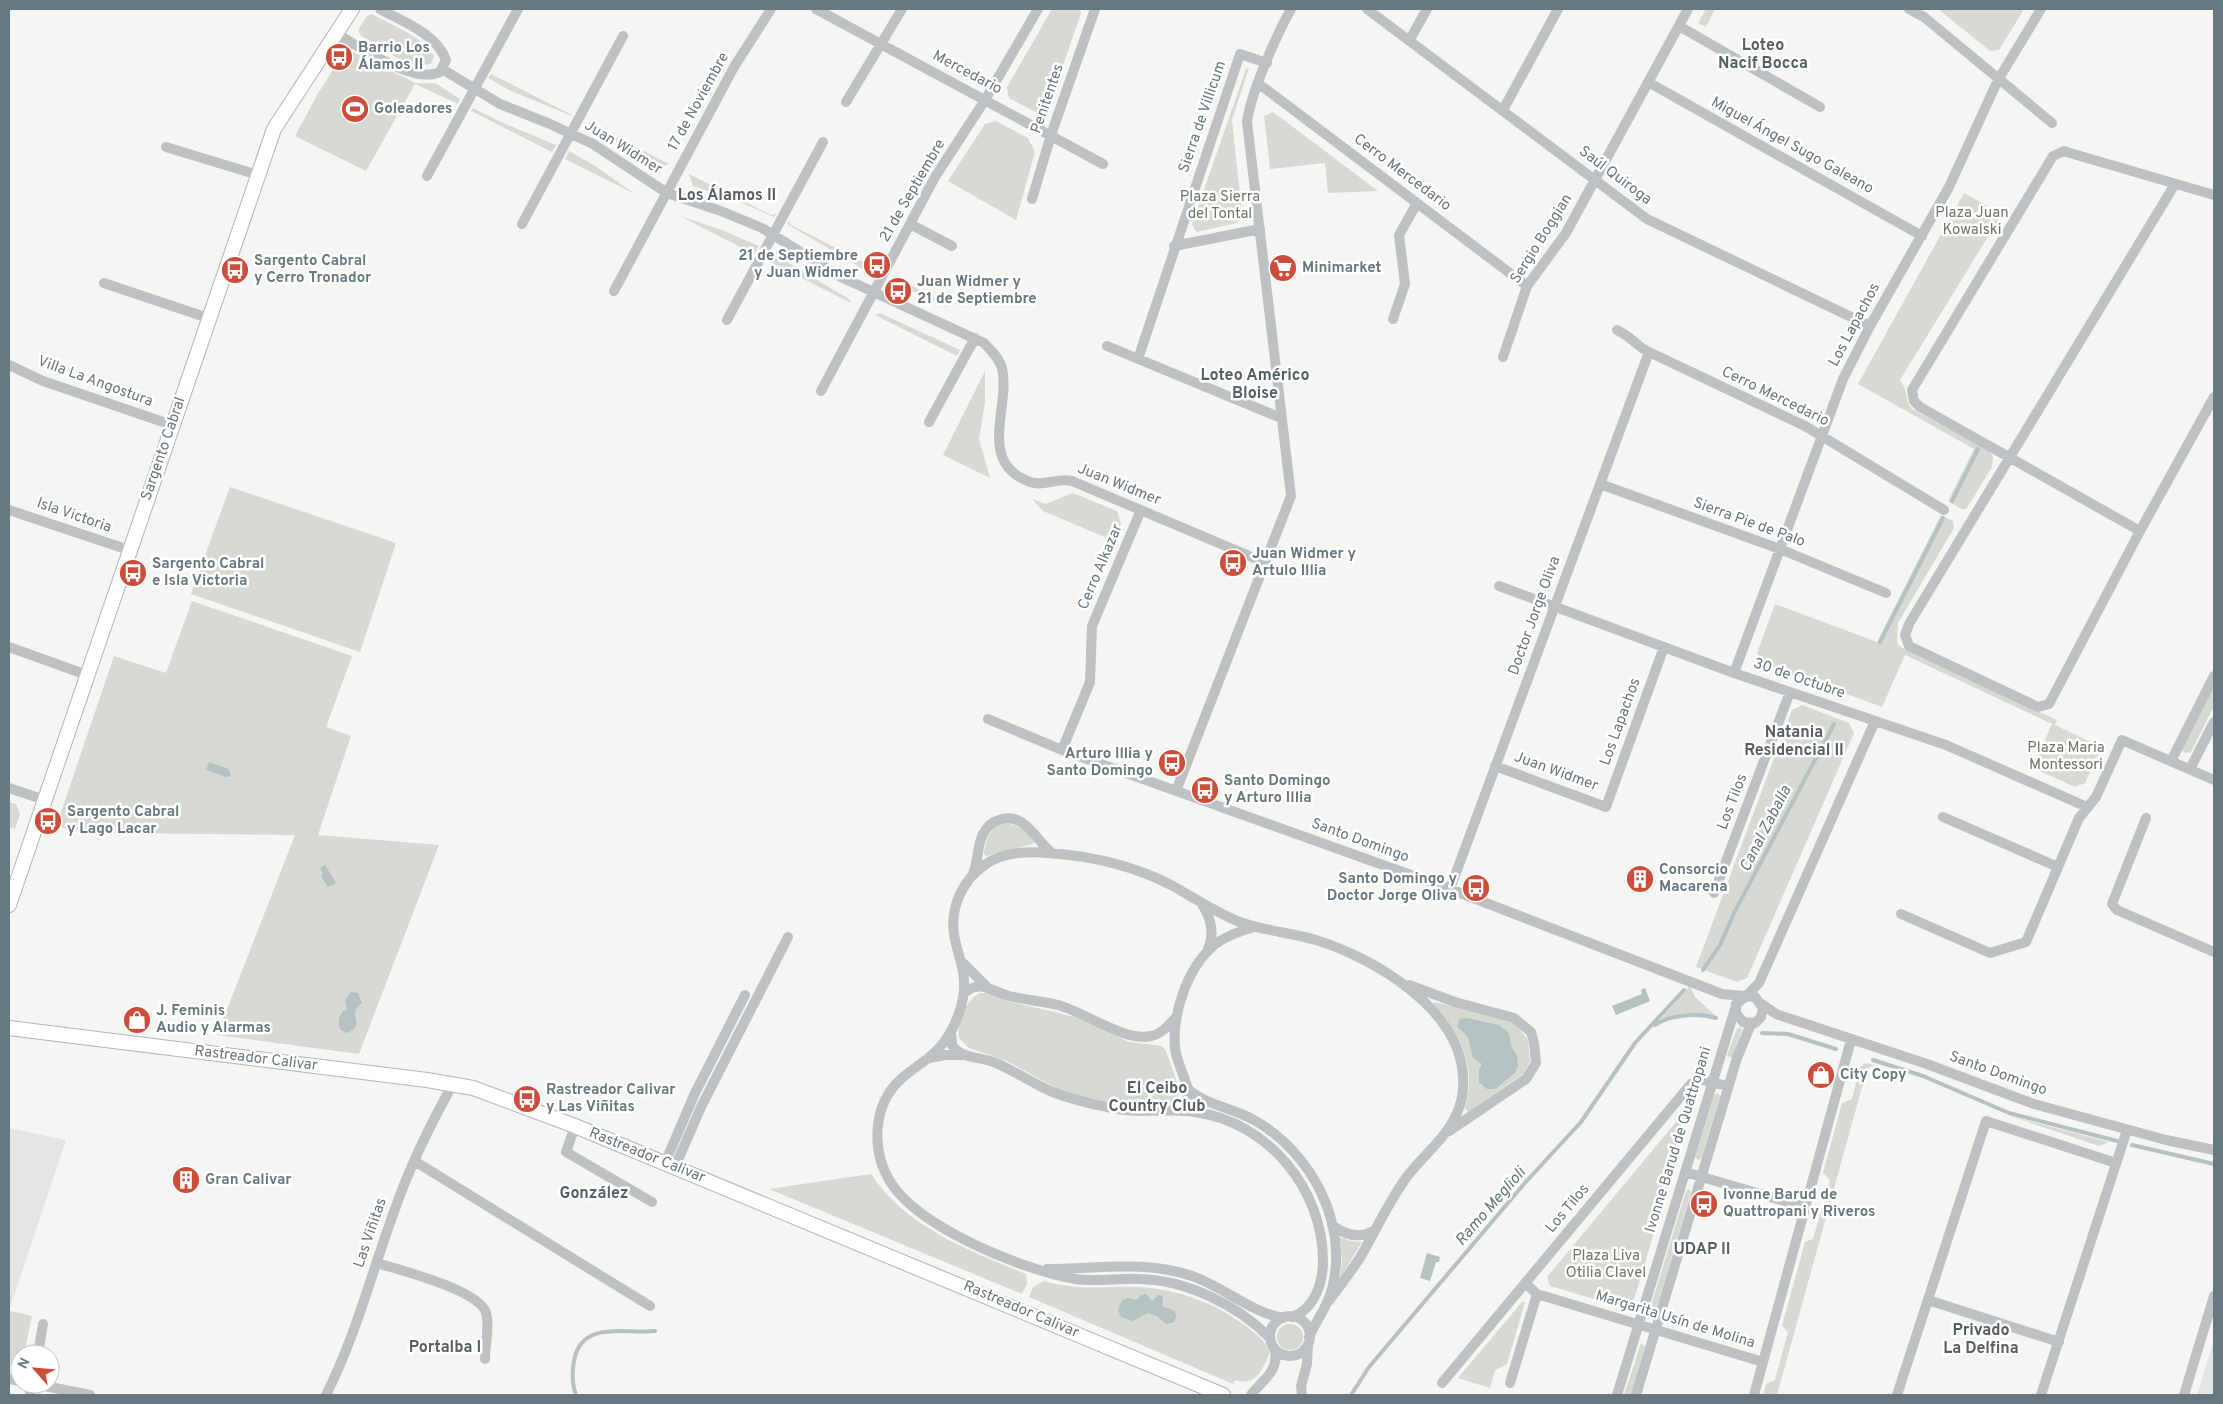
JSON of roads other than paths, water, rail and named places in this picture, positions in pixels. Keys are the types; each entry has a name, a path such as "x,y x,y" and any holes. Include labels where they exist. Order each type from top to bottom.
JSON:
{"main road":[{"name":"Sargento Cabral","path":"9,905 276,123 352,9"},
{"name":"Rastreador Calivar","path":"9,1028 454,1084 490,1094 670,1165 1223,1395"}],"street":[{"name":"Juan Widmer","path":"380,9 418,30 434,42 442,50 444,65 474,89 500,104 571,133 602,150 667,193 728,213 773,234 841,277 872,293 975,338 992,350 1001,366 1002,388 998,433 1002,452 1010,469 1036,483 1066,479 1072,481 1266,563"},
{"path":"427,176 518,9"},
{"name":"17 de Noviembre","path":"614,291 734,67 771,9"},
{"name":"Mercedario","path":"816,9 1103,164"},
{"path":"846,102 902,9"},
{"name":"21 de Septiembre","path":"821,391 935,177 985,100 1038,9"},
{"name":"Penitentes","path":"1032,199 1051,135 1095,9"},
{"path":"1176,791 1291,496 1247,122 1249,111 1267,63 1291,9"},
{"name":"Saúl Quiroga","path":"1367,9 1647,219 1870,326"},
{"path":"1409,41 1427,9"},
{"path":"1503,110 1558,9"},
{"name":"Sergio Boggian","path":"1502,357 1527,286 1566,233 1688,9"},
{"path":"1909,9 1924,17 2052,124"},
{"name":"Los Lapachos","path":"1734,673 1843,379 1870,326 1949,187 1998,80 2041,9"},
{"path":"1679,26 1820,107"},
{"path":"335,33 400,68 429,75 444,65"},
{"path":"522,224 623,36"},
{"name":"Sierra de Villicum","path":"1138,359 1174,246 1240,54 1267,63"},
{"name":"Miguel Ángel Sugo Galeano","path":"1648,82 1922,236"},
{"name":"Cerro Mercedario","path":"1259,84 1527,286"},
{"path":"727,320 823,142"},
{"path":"166,147 258,175"},
{"path":"2140,531 1917,405 1912,390 2053,156 2064,151 2214,195"},
{"path":"2175,184 1909,624 1904,635 1905,641 1913,650 2038,707 2046,706 2214,397"},
{"path":"1393,319 1406,284 1399,235 1417,203"},
{"path":"910,224 952,246"},
{"path":"1174,246 1260,229"},
{"path":"104,283 208,318"},
{"name":"Cerro Mercedario","path":"1617,330 1631,336 1641,349 1805,426 1944,510"},
{"path":"929,422 975,338"},
{"path":"1107,346 1282,418"},
{"name":"Doctor Jorge Oliva","path":"1450,889 1649,352"},
{"name":"Villa La Angostura","path":"9,365 43,381 172,425"},
{"name":"Sierra Pie de Palo","path":"1600,484 1780,549 1886,593"},
{"name":"Isla Victoria","path":"9,510 129,550"},
{"name":"Cerro Alkazar","path":"1062,750 1090,682 1092,626 1141,510"},
{"name":"30 de Octubre","path":"1499,586 1734,673 1946,745 2087,808"},
{"path":"9,647 87,675"},
{"name":"Los Lapachos","path":"1606,807 1664,647"},
{"path":"2171,761 2214,676"},
{"name":"Los Tilos","path":"1714,893 1790,692"},
{"name":"Santo Domingo","path":"988,719 1062,750 1450,889 1722,994 1746,996"},
{"path":"1776,1014 1754,1022 1740,1020 1735,1009 1739,1001 1758,983 1875,721"},
{"path":"2190,769 2214,722"},
{"path":"1901,914 1990,953 2026,942 2078,818 2096,797 2122,740 2214,780"},
{"name":"Juan Widmer","path":"1495,766 1606,807"},
{"path":"9,788 44,800"},
{"path":"1943,817 2058,867"},
{"path":"973,874 985,831 990,824 1004,818 1013,818 1023,822 1052,853"},
{"path":"2146,818 2112,904 2118,910 2214,952"},
{"path":"1250,1395 1272,1373 1276,1363 1276,1350 1270,1338 1238,1313 1191,1289 1143,1279 1096,1281 1076,1279 1038,1268 970,1243 916,1210 895,1189 888,1179 878,1156 877,1140 883,1107 894,1085 942,1046 951,1032 964,993 962,961 954,934 954,912 960,892 973,874 989,862 1006,855 1028,852 1083,855 1134,868 1168,884 1201,903 1255,927 1296,934 1321,942 1364,961 1399,982 1434,1012 1456,1045 1461,1058 1463,1090 1456,1117 1443,1136 1409,1174 1373,1231 1362,1253 1328,1302 1305,1349 1294,1356 1287,1356 1276,1350"},
{"path":"1184,1111 1188,1090 1178,1067 1174,1046 1177,1016 1191,977 1212,940 1209,916 1201,903"},
{"path":"1205,954 1223,939 1255,927"},
{"path":"670,1165 788,937"},
{"path":"962,961 970,973 987,986 1005,994 1066,1008 1130,1036 1152,1036 1169,1040 1174,1046"},
{"path":"1399,982 1455,1002 1514,1018 1531,1032 1536,1063 1526,1079 1443,1136"},
{"path":"1754,1022 1763,1012 1758,983"},
{"path":"964,993 975,986 987,986"},
{"name":"Santo Domingo","path":"1722,994 1735,1009"},
{"path":"670,1165 695,1093 745,995"},
{"path":"1746,996 1760,1002"},
{"name":"Santo Domingo","path":"1760,1002 1776,1014 1927,1064 2034,1104 2126,1130 2214,1150"},
{"name":"Ivonne Barud de Quattropani","path":"1617,1395 1735,1009"},
{"path":"1152,1036 1164,1030 1177,1016"},
{"name":"Ivonne Barud de Quattropani","path":"1636,1395 1728,1086 1754,1022"},
{"path":"951,1032 952,1045 964,1055"},
{"path":"1754,1395 1850,1040"},
{"path":"926,1060 945,1055 964,1055 994,1061 1038,1085 1081,1101 1127,1110 1184,1111 1207,1114 1246,1130 1286,1161 1303,1186 1319,1228 1322,1243 1321,1284 1316,1295 1302,1312 1287,1317 1273,1326 1270,1338"},
{"name":"Los Tilos","path":"1442,1383 1691,1084 1698,1079 1728,1086"},
{"name":"Las Viñitas","path":"326,1395 345,1358 403,1187 416,1162 434,1118 454,1084"},
{"path":"1188,1090 1201,1098 1255,1120 1285,1143 1307,1167 1316,1181 1332,1225 1336,1260 1335,1276 1328,1302"},
{"path":"1897,1395 1986,1120 2116,1163"},
{"path":"575,1126 566,1152 652,1202"},
{"path":"2042,1395 2126,1130"},
{"path":"416,1162 650,1306"},
{"path":"1685,1172 1805,1207"},
{"path":"1332,1225 1351,1235 1361,1236 1373,1231"},
{"path":"377,1263 452,1288 474,1298 483,1305 487,1314 485,1359"},
{"path":"1038,1268 1111,1266 1163,1268 1202,1280 1265,1314 1287,1317 1306,1325 1308,1340 1307,1364 1301,1386 1302,1395"},
{"name":"Margarita Usín de Molina","path":"1525,1283 1537,1294 1763,1362"},
{"path":"1510,1383 1537,1294"},
{"path":"2184,1395 2214,1296"},
{"path":"1928,1300 2059,1342"},
{"path":"40,1344 43,1324"},
{"path":"60,1389 90,1395"}],"waterway":[{"name":"Canal Zaballa","path":"1952,501 1978,449"},
{"name":"Canal Zaballa","path":"1880,642 1943,518"},
{"name":"Canal Zaballa","path":"1703,970 1720,945 1734,913 1834,724"},
{"name":"Ramo Meglioli","path":"1351,1395 1369,1367 1524,1184 1581,1122 1635,1043 1684,990"},
{"name":"Canal Zaballa","path":"1655,1025 1661,1021 1685,1016 1701,1015 1716,1018"},
{"name":"Canal Zaballa","path":"1762,1033 1788,1034 1836,1049"},
{"name":"Canal Zaballa","path":"1873,1060 1923,1076 2009,1113 2117,1141"},
{"name":"Canal Zaballa","path":"2132,1145 2214,1164"},
{"path":"576,1395 573,1378 574,1361 578,1348 585,1339 595,1334 606,1332 655,1331"}],"place":[{"name":"Barrio Los Álamos II","path":"339,57"},
{"name":"Goleadores","path":"355,109"},
{"name":"21 de Septiembre y Juan Widmer","path":"877,265"},
{"name":"Minimarket","path":"1283,268"},
{"name":"Sargento Cabral y Cerro Tronador","path":"235,270"},
{"name":"Juan Widmer y 21 de Septiembre","path":"898,291"},
{"name":"Juan Widmer y Artulo Illia","path":"1233,563"},
{"name":"Sargento Cabral e Isla Victoria","path":"133,573"},
{"name":"Arturo Illia y Santo Domingo","path":"1172,763"},
{"name":"Santo Domingo y Arturo Illia","path":"1205,790"},
{"name":"Sargento Cabral y Lago Lacar","path":"48,821"},
{"name":"Consorcio Macarena","path":"1640,879"},
{"name":"Santo Domingo y Doctor Jorge Oliva","path":"1476,888"},
{"name":"J. Feminis Audio y Alarmas","path":"137,1020"},
{"name":"City Copy","path":"1821,1075"},
{"name":"Rastreador Calivar y Las Viñitas","path":"527,1099"},
{"name":"Gran Calivar","path":"186,1180"},
{"name":"Ivonne Barud de Quattropani y Riveros","path":"1704,1204"}],"district":[{"name":"Loteo Nacif Bocca","path":"1763,55"},
{"name":"Los Álamos II","path":"727,196"},
{"name":"Loteo Américo Bloise","path":"1255,385"},
{"name":"Natania Residencial II","path":"1794,742"},
{"name":"El Ceibo Country Club","path":"1157,1098"},
{"name":"González","path":"594,1194"},
{"name":"UDAP II","path":"1702,1250"},
{"name":"Privado La Delfina","path":"1981,1340"},
{"name":"Portalba I","path":"445,1348"}],"park label":[{"name":"Plaza Sierra del Tontal","path":"1220,206"},
{"name":"Plaza Juan Kowalski","path":"1972,222"},
{"name":"Plaza Maria Montessori","path":"2066,756"},
{"name":"Plaza Liva Otilia Clavel","path":"1606,1264"}]}
